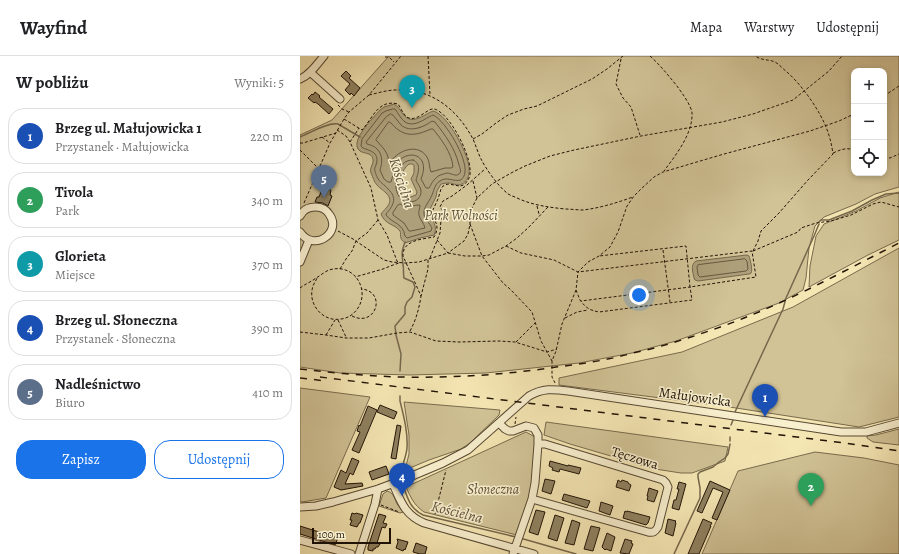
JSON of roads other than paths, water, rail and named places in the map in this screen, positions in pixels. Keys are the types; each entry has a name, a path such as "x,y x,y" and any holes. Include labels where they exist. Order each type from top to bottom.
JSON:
{"street":[{"path":"300,79 310,72 324,56"},
{"path":"310,72 340,99"},
{"path":"300,232 304,238 309,240 323,240 329,235 333,222 331,216 326,210 320,207 307,209 301,214"},
{"path":"300,262 309,240"},
{"name":"Małujowicka","path":"300,507 327,504 378,489 399,482 462,454 525,400 536,392 544,390 555,390 841,432 870,431 899,423"},
{"path":"499,423 505,430 509,431 526,426 534,428 538,435 537,467 532,499 516,545"},
{"name":"Tęczowa","path":"532,499 652,532 656,531 658,527 668,487 666,482 663,480 545,444 538,444"},
{"path":"399,482 403,506 412,517 417,520 516,545 534,554"},
{"path":"360,554 378,489"},
{"path":"300,540 351,554"}],"water":[{"path":"394,104 406,117 410,119 418,118 433,111 439,114 452,128 458,138 469,166 469,173 466,181 460,185 449,183 441,184 437,191 436,197 428,213 435,226 434,235 405,243 401,239 400,231 387,222 381,214 390,201 388,195 376,184 371,171 373,161 372,157 369,154 360,151 357,147 359,136 363,130 384,107","holes":["412,164 414,165 414,173 411,179 417,192 416,195 408,198 401,193 400,181 406,166"]},
{"path":"749,256 751,264 752,272 750,274 698,281 694,278 692,267 696,261"}],"waterway":[{"name":"Kościelna","path":"300,137 324,126 334,124 338,124 360,137"},
{"path":"819,222 821,220 829,220 852,211 886,194 899,193"},
{"path":"735,412 783,309 786,298 819,224"},
{"name":"Kościelna","path":"400,371 401,354 395,326 405,314 405,307 407,302 412,297 415,287 413,282 404,278 402,254 405,242"},
{"name":"Kościelna","path":"400,396 407,437 401,479"},
{"path":"731,425 733,420"},
{"path":"674,554 700,498 698,474 713,467 725,458 728,454 730,444"},
{"name":"Kościelna","path":"402,482 407,497 412,505 423,515 516,537"},
{"name":"Kościelna","path":"520,538 576,554"}],"railway":[{"path":"300,369 388,377 458,376 536,370 614,358 648,350 718,328 764,310 842,273 899,243"},
{"path":"320,377 899,451"},
{"path":"300,378 326,381"}],"place":[{"name":"Glorieta","path":"412,108"},
{"name":"Nadleśnictwo","path":"324,198"},
{"name":"Brzeg ul. Małujowicka 1","path":"765,417"},
{"name":"Brzeg ul. Słoneczna","path":"402,496"},
{"name":"Tivola","path":"811,506"}],"park label":[{"name":"Park Wolności","path":"461,215"},
{"name":"Słoneczna","path":"493,489"}]}
